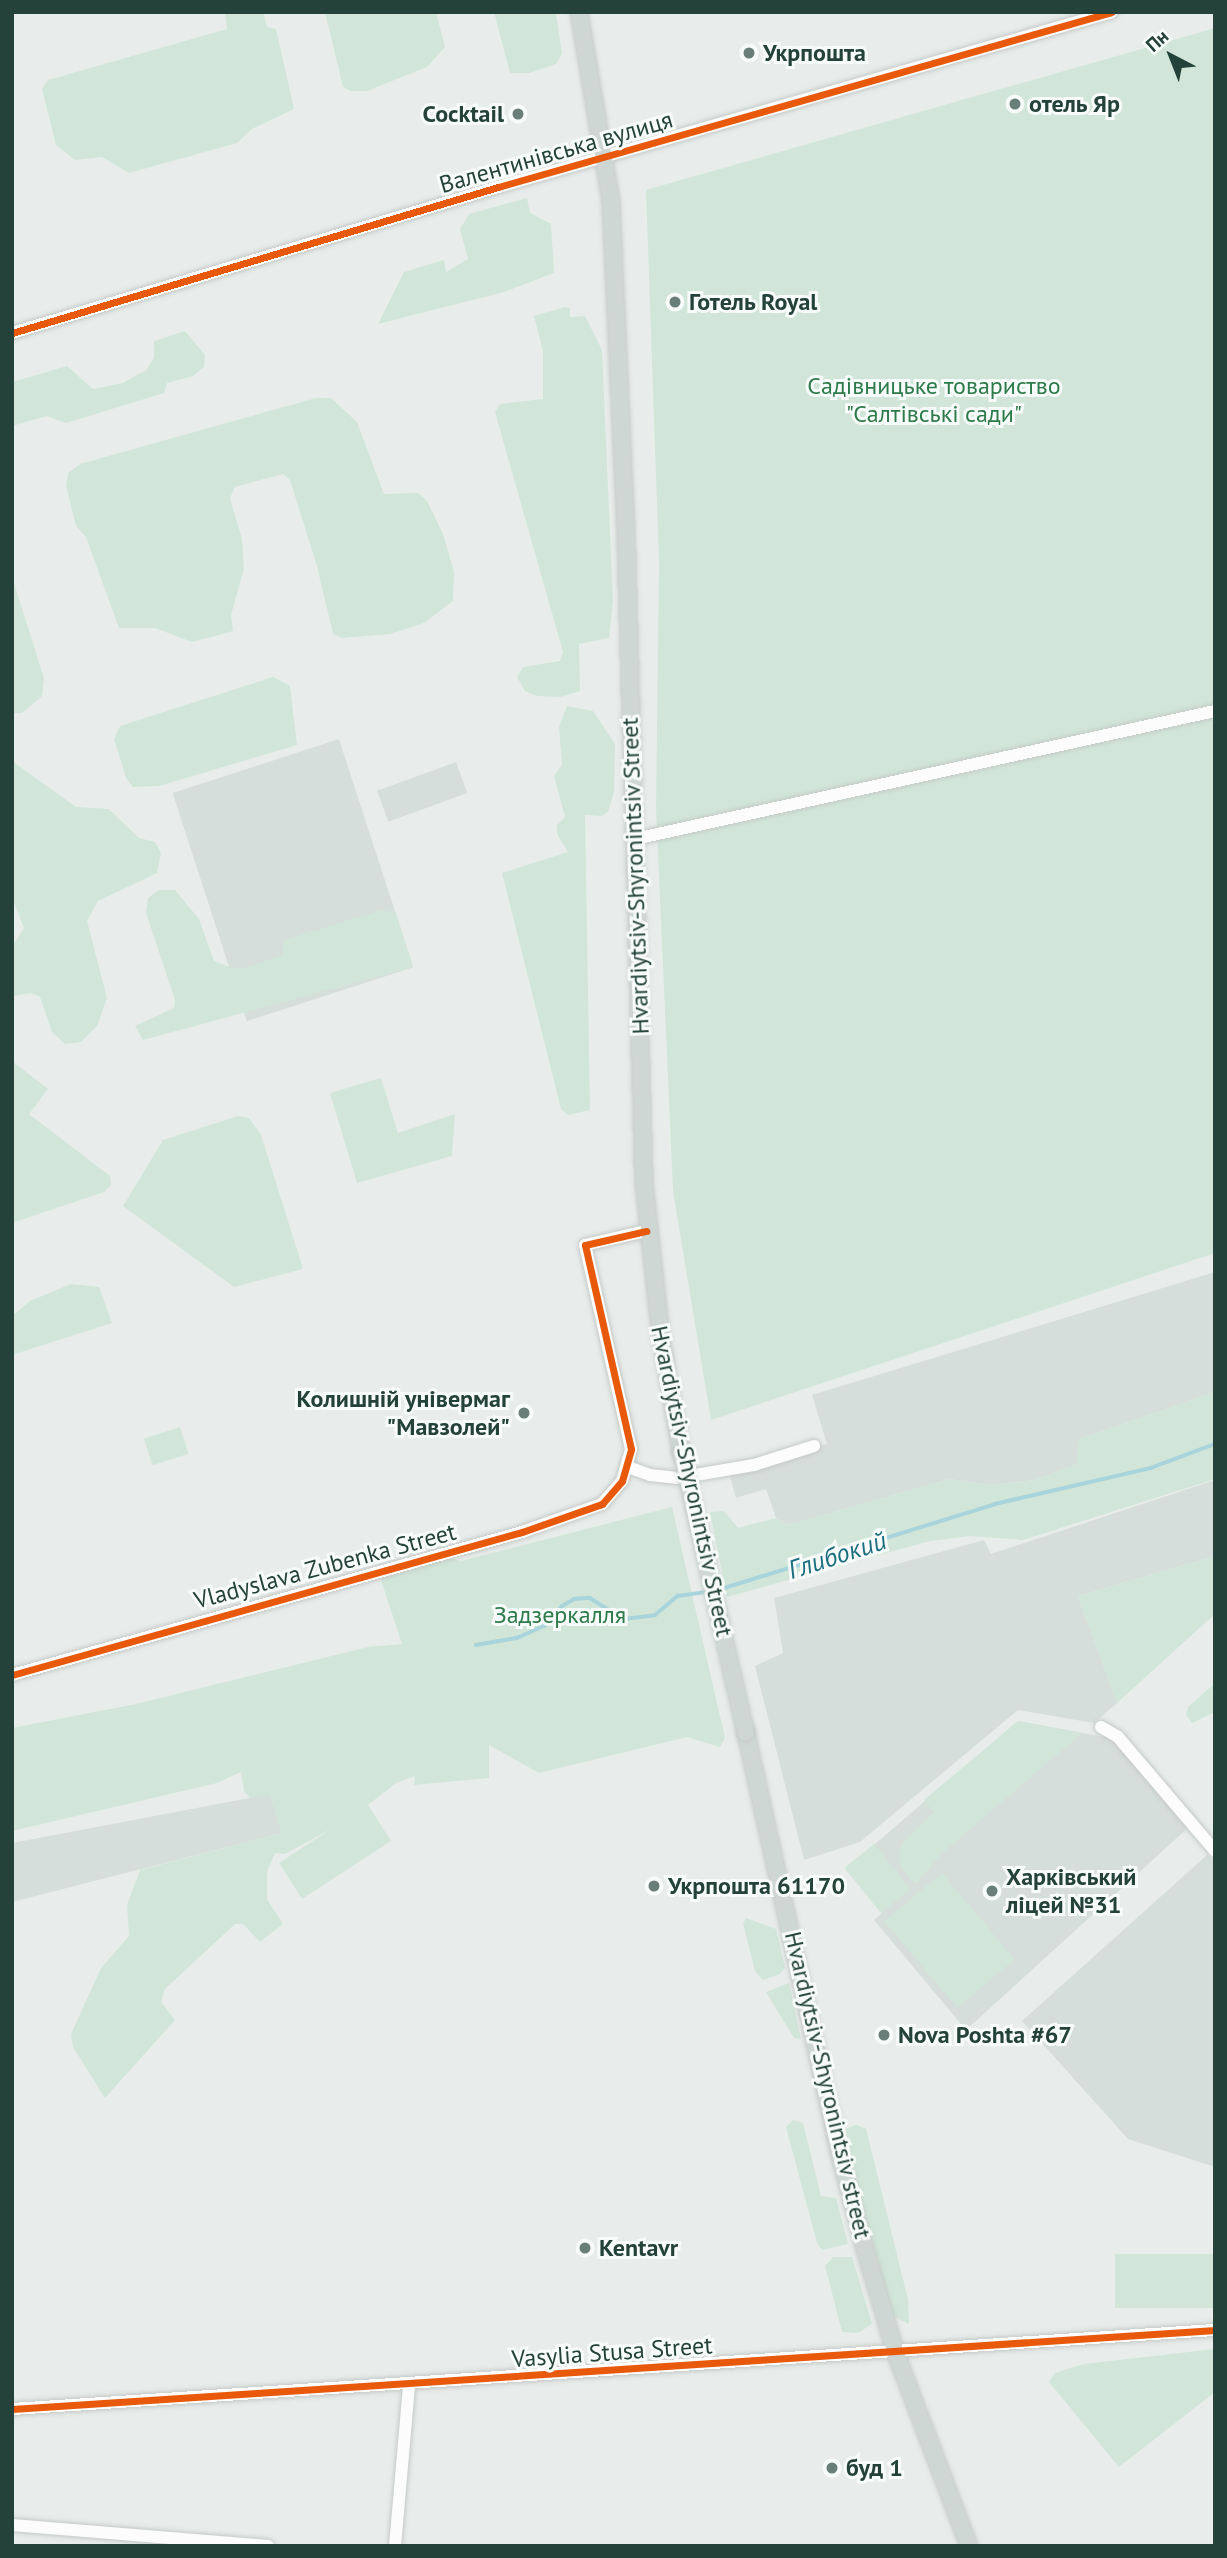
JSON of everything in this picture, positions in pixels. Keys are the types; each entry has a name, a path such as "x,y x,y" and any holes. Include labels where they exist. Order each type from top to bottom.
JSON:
{"main road":[{"name":"Hvardiytsiv-Shyronintsiv Street","path":"579,12 604,157 616,272 646,1231 681,1452 746,1733"},
{"name":"Hvardiytsiv-Shyronintsiv street","path":"746,1733 840,2156 896,2354"},
{"path":"896,2354 969,2546"}],"street":[{"name":"Валентинівська вулиця","path":"12,333 604,157 1112,12"},
{"path":"635,839 1215,711"},
{"path":"646,1231 585,1245 629,1438 628,1466 678,1478 754,1465 814,1447"},
{"name":"Vladyslava Zubenka Street","path":"12,1675 588,1512 612,1494 628,1466"},
{"path":"1101,1727 1118,1737 1215,1851"},
{"name":"Vasylia Stusa Street","path":"12,2409 896,2354 1215,2330"},
{"path":"395,2546 409,2385"},
{"path":"12,2525 268,2546"}],"shaded area":[{"path":"339,739 413,967 247,1021 173,793"},
{"path":"456,762 467,793 388,822 377,791"},
{"path":"1215,1272 1215,1392 1079,1439 1078,1464 1034,1480 991,1485 949,1479 788,1525 776,1518 766,1489 736,1498 729,1473 827,1444 812,1395"},
{"path":"1215,1480 1215,1556 1078,1596 1117,1703 1094,1723 1018,1710 860,1842 804,1860 755,1666 783,1653 774,1598 984,1540 991,1554"},
{"name":"Харківський ліцей №31","path":"1018,1721 1110,1738 1190,1826 966,2030 874,1920 882,1913 846,1869"},
{"path":"270,1794 282,1833 12,1902 12,1843"},
{"path":"1207,1855 1215,1863 1215,2167 1128,2139 1022,2021"}],"green space":[{"path":"225,12 263,12 267,27 276,29 294,109 252,129 237,143 129,173 102,157 75,160 56,145 42,89 48,80 227,29"},
{"path":"325,12 436,12 445,47 427,67 367,91 351,91 343,87"},
{"path":"494,12 556,12 562,54 556,64 529,73 510,73"},
{"name":"Садівницьке товариство \"Салтівські сади\"","path":"1215,28 1215,1253 711,1420 673,1191 656,808 659,562 646,190"},
{"path":"527,198 530,213 551,224 554,273 504,292 378,324 404,272 444,260 446,272 468,259 460,229 469,214"},
{"path":"570,308 570,317 585,316 602,350 613,601 609,638 579,644 580,691 560,697 537,696 525,691 517,677 523,667 560,661 563,652 495,412 500,404 543,399 543,351 534,316"},
{"path":"185,331 205,355 204,367 193,376 167,383 164,393 66,423 47,416 12,426 12,382 67,366 93,389 123,383 146,370 154,358 154,341"},
{"path":"316,398 331,398 357,422 384,494 418,493 427,501 443,534 454,572 453,601 424,623 390,634 342,638 333,634 317,566 290,480 283,474 235,487 230,498 242,539 244,569 231,615 233,631 192,642 155,628 119,628 86,537 76,526 66,486 68,473 80,464"},
{"path":"12,577 44,678 42,696 22,713 12,713"},
{"path":"273,677 290,686 297,745 159,786 133,787 126,778 114,739 120,726"},
{"path":"567,706 593,711 615,744 614,792 608,812 602,816 585,815 590,1110 568,1115 561,1109 502,873 568,852 557,834 557,825 565,817 554,776 562,765 559,727"},
{"path":"12,761 76,807 109,809 139,838 155,842 161,853 157,873 98,901 87,921 107,998 97,1026 81,1042 65,1044 52,1032 40,997 31,993 12,996 12,947 24,928 12,897"},
{"path":"159,890 175,890 199,919 214,961 232,968 243,969 282,955 284,940 382,910 396,913 413,967 143,1040 135,1026 174,1008 175,1000 146,913 148,898"},
{"path":"12,1061 48,1089 29,1114 110,1176 111,1185 104,1192 12,1223"},
{"path":"381,1078 398,1133 455,1114 452,1156 357,1183 330,1093"},
{"path":"238,1116 249,1118 261,1135 303,1269 234,1287 123,1206 163,1140"},
{"path":"71,1284 99,1287 112,1323 12,1355 12,1316 30,1301"},
{"path":"1215,1392 1215,1479 1023,1540 970,1536 930,1541 727,1597 710,1512 724,1511 738,1528 776,1518 788,1525 949,1479 991,1485 1034,1480 1077,1464 1079,1439"},
{"path":"180,1427 189,1454 153,1465 144,1439"},
{"name":"Задзеркалля","path":"672,1507 725,1738 720,1747 687,1737 539,1773 489,1745 489,1778 414,1785 415,1776 396,1783 368,1805 391,1841 302,1899 279,1863 331,1829 285,1854 275,1853 267,1872 267,1899 283,1924 260,1942 243,1924 235,1924 165,1989 161,2002 175,2020 105,2098 73,2047 71,2034 101,1968 129,1936 127,1905 140,1870 282,1833 270,1795 250,1798 244,1791 241,1772 217,1783 12,1831 12,1728 136,1704 368,1647 402,1644 378,1571 438,1555 461,1561"},
{"path":"1215,1556 1215,1614 1117,1703 1078,1596"},
{"path":"1215,1683 1215,1712 1192,1723 1186,1715 1188,1707"},
{"path":"1018,1721 1082,1733 940,1855 915,1884 901,1867 899,1854 904,1841 934,1812 924,1800"},
{"path":"874,1844 911,1889 881,1913 844,1868"},
{"path":"942,1873 1015,1960 957,2008 885,1921"},
{"path":"746,1918 776,1929 785,1968 780,1974 763,1980 755,1971 743,1924"},
{"path":"789,1983 801,2039 794,2038 766,1992"},
{"path":"793,2120 803,2123 821,2196 836,2198 848,2244 822,2250 817,2243 786,2127"},
{"path":"856,2125 866,2129 908,2299 909,2324 893,2316 843,2137 846,2129"},
{"path":"1115,2254 1215,2254 1215,2308 1115,2308"},
{"path":"833,2257 852,2257 872,2324 858,2333 842,2332 825,2266"},
{"path":"1215,2349 1215,2392 1119,2467 1049,2382 1055,2373 1084,2364"}],"waterway":[{"name":"Глибокий","path":"718,1590 995,1504 1151,1468 1215,1444"},
{"name":"Глибокий","path":"476,1645 517,1638 549,1624 562,1606 574,1599 590,1598 624,1619 655,1615 678,1596 707,1592"}],"cycle path":[{"path":"12,333 498,187 1112,12"},
{"path":"12,1675 522,1532 602,1504 622,1481 631,1449 585,1245 646,1231"},
{"path":"12,2409 1215,2330"}],"place":[{"name":"Укрпошта","path":"749,53"},
{"name":"отель Яр","path":"1015,104"},
{"name":"Cocktail","path":"518,114"},
{"name":"Готель Royal","path":"675,302"},
{"name":"Колишній універмаг \"Мавзолей\"","path":"524,1413"},
{"name":"Укрпошта 61170","path":"654,1886"},
{"name":"Харківський ліцей №31","path":"992,1891"},
{"name":"Nova Poshta #67","path":"884,2035"},
{"name":"Kentavr","path":"585,2248"},
{"name":"буд 1","path":"832,2468"}]}
